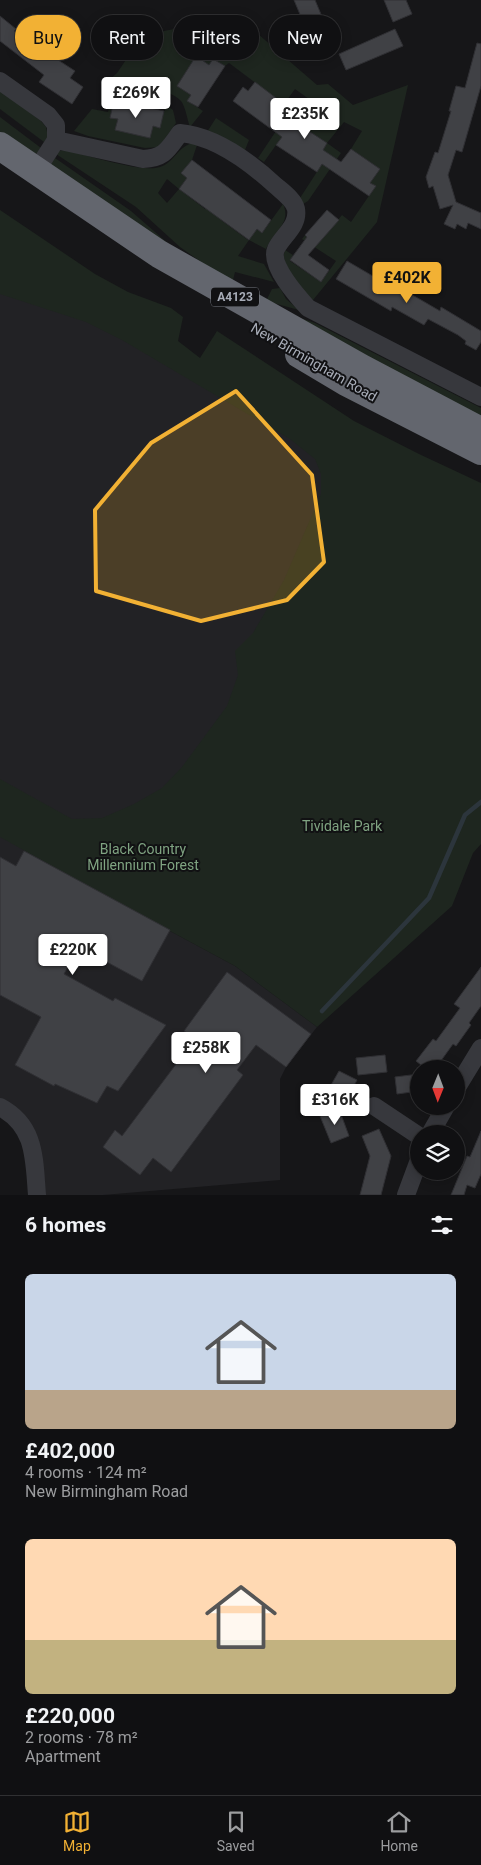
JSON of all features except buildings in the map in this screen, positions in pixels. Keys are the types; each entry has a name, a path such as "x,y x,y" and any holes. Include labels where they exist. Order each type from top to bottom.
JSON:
{"highway":[{"name":"New Birmingham Road","path":"0,146 159,254 363,369 481,431"},
{"name":"New Birmingham Road","path":"0,166 151,268 346,382 481,451"}],"street":[{"path":"0,81 48,115 56,125 56,140 36,171"},
{"path":"56,140 143,159 153,159 162,156 180,133 189,133 248,161 286,194 296,209 294,224 276,250 275,256 276,264 285,279 308,308 481,397"},
{"path":"465,1074 481,1048"},
{"path":"374,1106 410,1130"},
{"path":"0,1107 17,1119 28,1134 34,1150 37,1195"},
{"path":"406,1195 412,1180"}],"highlighted area":[{"path":"236,391 312,475 324,562 287,600 201,621 96,591 95,510 151,443"}],"shaded area":[{"path":"0,251 182,361 412,463 131,910 235,966 317,1027 286,1067 280,1079 280,1180 103,1195 37,1195 34,1150 0,1107"}],"green space":[{"path":"173,29 173,60 193,60 177,86 191,95 188,101 203,111 190,127 183,104 175,96 158,89 109,80 117,73 126,60 163,60 163,31"},
{"path":"259,35 269,43 269,60 288,60 317,85 328,84 353,105 408,85 377,222 313,300 300,286 287,267 284,256 285,250 293,255 290,261 321,282 336,261 302,239 305,235 317,245 342,215 351,222 375,187 370,183 380,169 351,149 362,131 344,122 327,143 299,125 292,135 286,131 264,162 258,158 286,116 299,124 313,102 295,89 284,104 229,63 225,66 215,60 259,60"},
{"path":"202,60 212,60 209,65"},
{"path":"0,90 41,121 46,127 48,137 44,142 0,109"},
{"path":"111,99 114,100 110,117 118,119 115,130 160,127 166,105 173,110 176,123 159,147 145,148 88,136 74,131 92,109 108,112"},
{"path":"0,117 41,148 37,153 33,154 0,132"},
{"path":"216,118 249,140 245,150 207,132"},
{"path":"193,143 197,145 192,160 182,173 187,178 179,189 205,209 214,197 229,209 221,220 248,240 257,229 262,233 283,204 285,217 266,249 249,240 238,256 264,264 274,282 235,272 232,284 180,247 136,207 56,154 59,151 65,150 127,166 151,168 165,165 183,147","holes":["167,179 179,189 167,203 158,193"]},
{"path":"327,143 341,153 308,201 303,204 300,198 326,158 320,154"},
{"path":"55,158 131,211 171,246 50,164"},
{"name":"Tividale Park","path":"0,210 95,274 128,292 171,308 183,317 178,341 200,358 217,331 354,421 481,483 481,844 473,853 452,906 317,1027 235,966 0,837 0,779 72,819 102,818 134,804 162,788 182,767 227,706 238,675 235,651 253,633 284,580 321,494 321,474 315,459 290,439 122,340 86,322 0,294"},
{"path":"280,288 286,299 299,310 266,301 272,289"},
{"path":"268,307 315,323 481,408 481,419"}],"waterway":[{"path":"322,1011 429,898 465,815 481,802"}],"park label":[{"name":"Black Country Millennium Forest","path":"143,858"}]}
